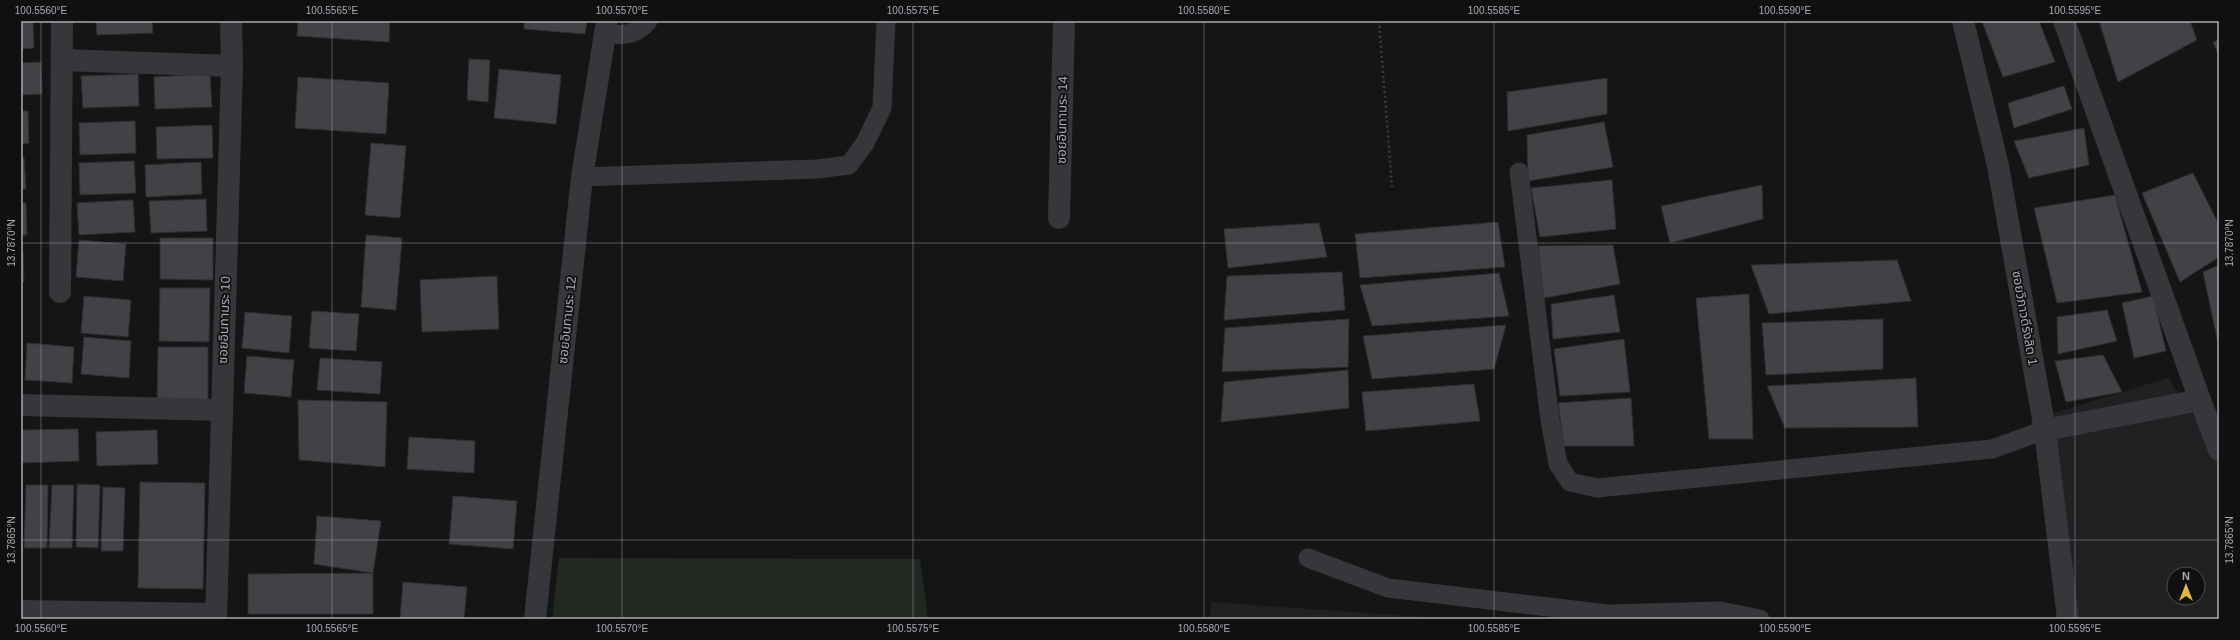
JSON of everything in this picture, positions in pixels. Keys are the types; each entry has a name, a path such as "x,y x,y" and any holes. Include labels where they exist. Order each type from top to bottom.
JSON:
{"street":[{"path":"60,292 62,21"},
{"name":"ซอยอินทามระ 10","path":"216,617 232,66 231,21"},
{"name":"ซอยอินทามระ 14","path":"1059,218 1064,21"},
{"name":"ซอยวิภาวดีรังสิต 1","path":"1963,21 1998,166 2045,430 2068,619"},
{"path":"2064,21 2219,450"},
{"name":"ซอยอินทามระ 12","path":"535,619 582,177 606,28"},
{"path":"62,60 232,66"},
{"path":"2045,430 2200,400"},
{"path":"21,405 222,410"},
{"path":"21,611 216,617"}],"lane":[{"path":"606,28 629,35 643,27 648,21"},
{"path":"582,177 817,169 848,165 865,143 882,108 886,21"},
{"path":"1519,172 1550,420 1558,464 1570,482 1597,488 1992,450 2045,430"},
{"path":"1308,558 1388,588 1608,614 1720,611 1760,619"}],"path":[{"path":"1379,21 1392,187"}],"shaded area":[{"path":"2168,378 2219,453 2219,619 2057,619 2040,477 2031,420"},
{"path":"559,558 920,559 928,619 552,619"},
{"path":"1211,602 1453,619 1210,619"}],"building":[{"path":"21,21 33,21 34,48 21,49"},
{"path":"96,21 152,21 153,33 97,35"},
{"path":"298,21 390,21 389,42 297,36"},
{"path":"524,21 587,21 585,34 524,29"},
{"path":"1982,21 2039,21 2055,62 2003,77"},
{"path":"2099,21 2190,21 2197,40 2118,82"},
{"path":"2219,40 2219,56 2213,42"},
{"path":"469,59 490,60 488,102 467,100"},
{"path":"41,62 42,94 21,95 21,63"},
{"path":"499,69 561,75 556,124 494,118"},
{"path":"138,74 139,106 83,108 81,76"},
{"path":"210,74 212,107 155,109 154,77"},
{"path":"298,77 389,83 386,134 295,128"},
{"path":"1607,78 1607,114 1508,131 1507,92"},
{"path":"2064,86 2072,109 2014,128 2008,103"},
{"path":"21,111 28,111 29,143 21,144"},
{"path":"135,121 136,153 80,155 79,123"},
{"path":"1604,122 1613,167 1528,181 1527,135"},
{"path":"212,125 213,158 157,159 156,127"},
{"path":"2084,128 2089,165 2029,178 2014,141"},
{"path":"371,143 406,146 400,218 365,215"},
{"path":"21,157 24,157 26,189 21,189"},
{"path":"134,161 136,193 80,195 79,163"},
{"path":"201,162 202,194 146,197 145,165"},
{"path":"2193,173 2219,225 2219,257 2180,282 2142,193"},
{"path":"1612,180 1616,229 1540,237 1531,188"},
{"path":"1762,185 1763,219 1670,243 1661,206"},
{"path":"2115,195 2142,292 2057,303 2034,208"},
{"path":"206,199 207,231 151,233 149,201"},
{"path":"133,200 135,232 79,235 77,203"},
{"path":"21,203 26,203 27,235 21,235"},
{"path":"1498,222 1505,267 1360,278 1355,234"},
{"path":"1319,223 1327,257 1228,268 1224,229"},
{"path":"366,235 402,238 396,310 361,307"},
{"path":"160,238 213,238 213,280 160,279"},
{"path":"79,240 126,244 123,281 76,277"},
{"path":"1613,245 1620,284 1544,298 1538,246"},
{"path":"21,250 23,250 24,282 21,282"},
{"path":"1897,260 1911,301 1769,314 1751,265"},
{"path":"2219,265 2219,343 2218,343 2203,272"},
{"path":"1342,272 1345,310 1224,320 1227,276"},
{"path":"1499,273 1509,316 1372,326 1360,285"},
{"path":"497,276 499,329 422,332 420,280"},
{"path":"160,288 210,288 209,342 159,341"},
{"path":"1749,294 1753,439 1709,439 1696,298"},
{"path":"1614,295 1620,332 1553,339 1551,304"},
{"path":"84,296 131,300 128,337 81,333"},
{"path":"2153,296 2166,351 2134,358 2122,303"},
{"path":"2107,310 2117,341 2058,354 2057,317"},
{"path":"312,311 359,314 356,351 309,348"},
{"path":"245,312 292,316 289,353 242,348"},
{"path":"1349,319 1348,367 1222,372 1225,328"},
{"path":"1883,319 1883,369 1766,375 1762,323"},
{"path":"1506,325 1494,369 1372,379 1363,336"},
{"path":"84,337 131,341 129,378 81,374"},
{"path":"1624,339 1630,392 1560,396 1554,349"},
{"path":"27,343 74,347 72,383 25,380"},
{"path":"158,347 208,347 208,401 157,400"},
{"path":"2103,355 2122,392 2066,402 2055,361"},
{"path":"247,356 294,360 291,397 244,393"},
{"path":"320,358 382,362 380,394 317,390"},
{"path":"1348,370 1349,408 1221,422 1224,382"},
{"path":"1916,378 1918,427 1785,428 1767,386"},
{"path":"1474,384 1480,421 1366,431 1362,392"},
{"path":"1631,398 1634,446 1564,446 1558,403"},
{"path":"298,400 387,402 385,467 299,460"},
{"path":"78,429 79,461 21,463 21,430"},
{"path":"157,430 158,464 97,466 96,432"},
{"path":"409,437 475,441 474,473 407,469"},
{"path":"140,482 205,483 203,589 138,588"},
{"path":"77,484 100,485 98,548 76,547"},
{"path":"26,485 48,485 47,548 24,548"},
{"path":"52,485 74,485 72,548 49,548"},
{"path":"21,487 22,487 21,529"},
{"path":"103,487 125,488 123,551 101,551"},
{"path":"453,496 517,501 513,549 449,544"},
{"path":"317,516 381,521 373,573 314,564"},
{"path":"373,573 373,614 248,614 248,574"},
{"path":"403,582 467,587 464,619 400,619"}]}
